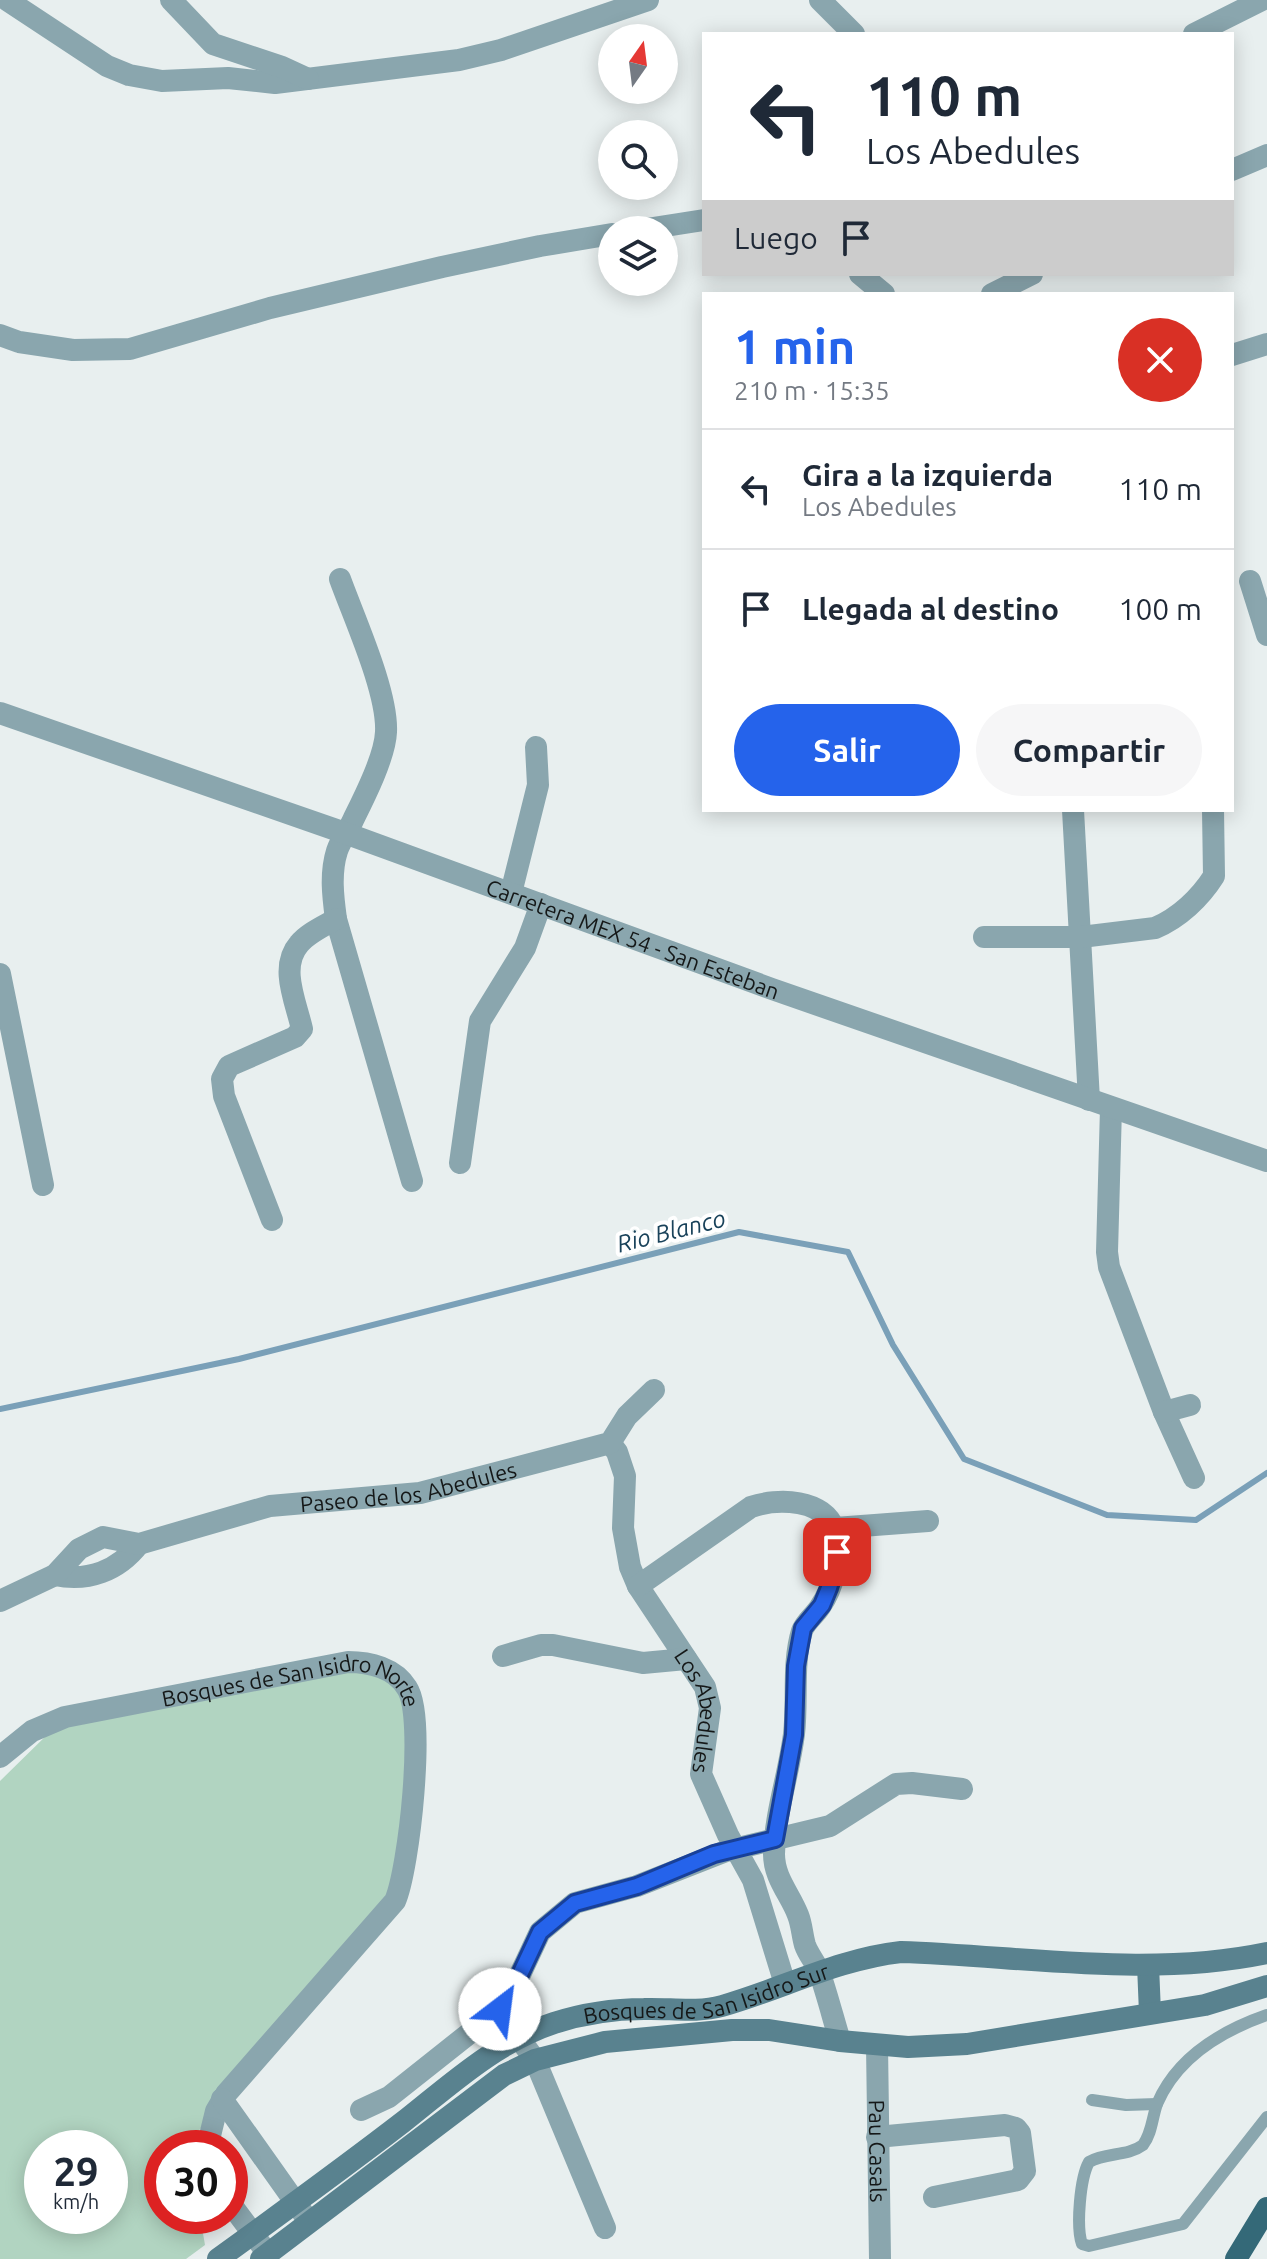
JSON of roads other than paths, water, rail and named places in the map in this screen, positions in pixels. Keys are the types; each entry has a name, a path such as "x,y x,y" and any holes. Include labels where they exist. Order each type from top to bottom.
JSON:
{"main road":[{"name":"Bosques de San Isidro Sur","path":"218,2259 464,2074 519,2038 557,2022 642,2009 697,2011 724,2005 819,1972 882,1954 901,1952 1148,1965 1196,1963 1267,1953"},
{"path":"1148,1965 1150,2013"},
{"name":"Bosques de San Isidro Sur","path":"264,2257 504,2075 535,2060 605,2042 732,2030 769,2030 908,2047 967,2044 1205,2005 1267,1986"},
{"path":"724,2005 732,2030"},
{"path":"406,2120 418,2139"},
{"path":"1236,2259 1267,2208"}],"street":[{"path":"7,0 107,66 129,75 162,81 228,78 275,83 459,60 501,50 648,0"},
{"path":"171,0 213,44 308,79"},
{"path":"820,0 852,32"},
{"path":"1198,32 1262,0"},
{"path":"1234,169 1267,155"},
{"path":"678,224 702,220"},
{"path":"0,335 19,342 73,350 130,349 270,308 540,246 598,236"},
{"path":"862,276 882,292"},
{"path":"996,292 1028,276"},
{"path":"1234,354 1267,344"},
{"path":"340,579 376,680 385,714 386,733 356,816 337,850 333,874 336,919 412,1181"},
{"path":"1250,581 1267,635"},
{"name":"Carretera MEX 54 - San Esteban","path":"1,715 345,833 674,954 1267,1161"},
{"path":"511,893 538,785 536,747"},
{"path":"1073,812 1081,937 1100,1104 1109,1267 1164,1412 1194,1478"},
{"path":"984,937 1081,937 1155,928 1175,917 1214,876 1213,812"},
{"path":"460,1163 480,1021 525,948 541,904"},
{"path":"272,1220 224,1096 222,1079 229,1066 295,1037 302,1029 289,976 289,959 300,942 336,919"},
{"path":"0,974 43,1185"},
{"path":"610,1443 627,1416 654,1390"},
{"path":"1164,1412 1190,1405"},
{"name":"Paseo de los Abedules","path":"0,1601 55,1575 70,1557 97,1539 110,1537 139,1544 270,1506 420,1493 610,1443"},
{"name":"Los Abedules","path":"610,1443 617,1452 625,1476 623,1542 630,1567 638,1586 705,1687 710,1708 701,1774 753,1880 785,1984"},
{"path":"638,1586 751,1507 766,1502 790,1502 815,1509 826,1516 835,1528 837,1552 833,1578 822,1605 803,1628 798,1653 794,1735 775,1839 777,1875 799,1917 805,1947 819,1972 840,2041"},
{"path":"835,1528 928,1521"},
{"name":"Paseo de los Abedules","path":"55,1575 76,1578 107,1571 123,1562 139,1544"},
{"path":"503,1656 541,1645 553,1645 643,1663 686,1659"},
{"name":"Bosques de San Isidro Norte","path":"0,1757 32,1731 65,1717 295,1671 360,1662 391,1672 407,1687 415,1710 416,1739 406,1862 395,1901 222,2099 211,2130"},
{"path":"361,2110 389,2097 500,2009 540,1932 565,1910 590,1898 637,1886 714,1854 830,1826 896,1784 962,1789"},
{"path":"519,2038 535,2060 605,2228"},
{"name":"Pau Casals","path":"877,2045 880,2259"},
{"path":"222,2099 294,2204 311,2223"},
{"path":"877,2137 1005,2125 1016,2128 1020,2133 1025,2171 1018,2180 934,2197"},
{"path":"248,2227 264,2257"}],"lane":[{"path":"1267,2015 1241,2024 1191,2056 1157,2104 1150,2134 1143,2145 1129,2153 1093,2159 1086,2166 1079,2235 1082,2244 1085,2246 1183,2224 1267,2117"},
{"path":"1092,2100 1126,2105 1157,2104"}],"waterway":[{"name":"Rio Blanco","path":"0,1409 239,1359 739,1232 848,1252 893,1345 964,1459 1107,1515 1196,1520 1267,1473"}]}
